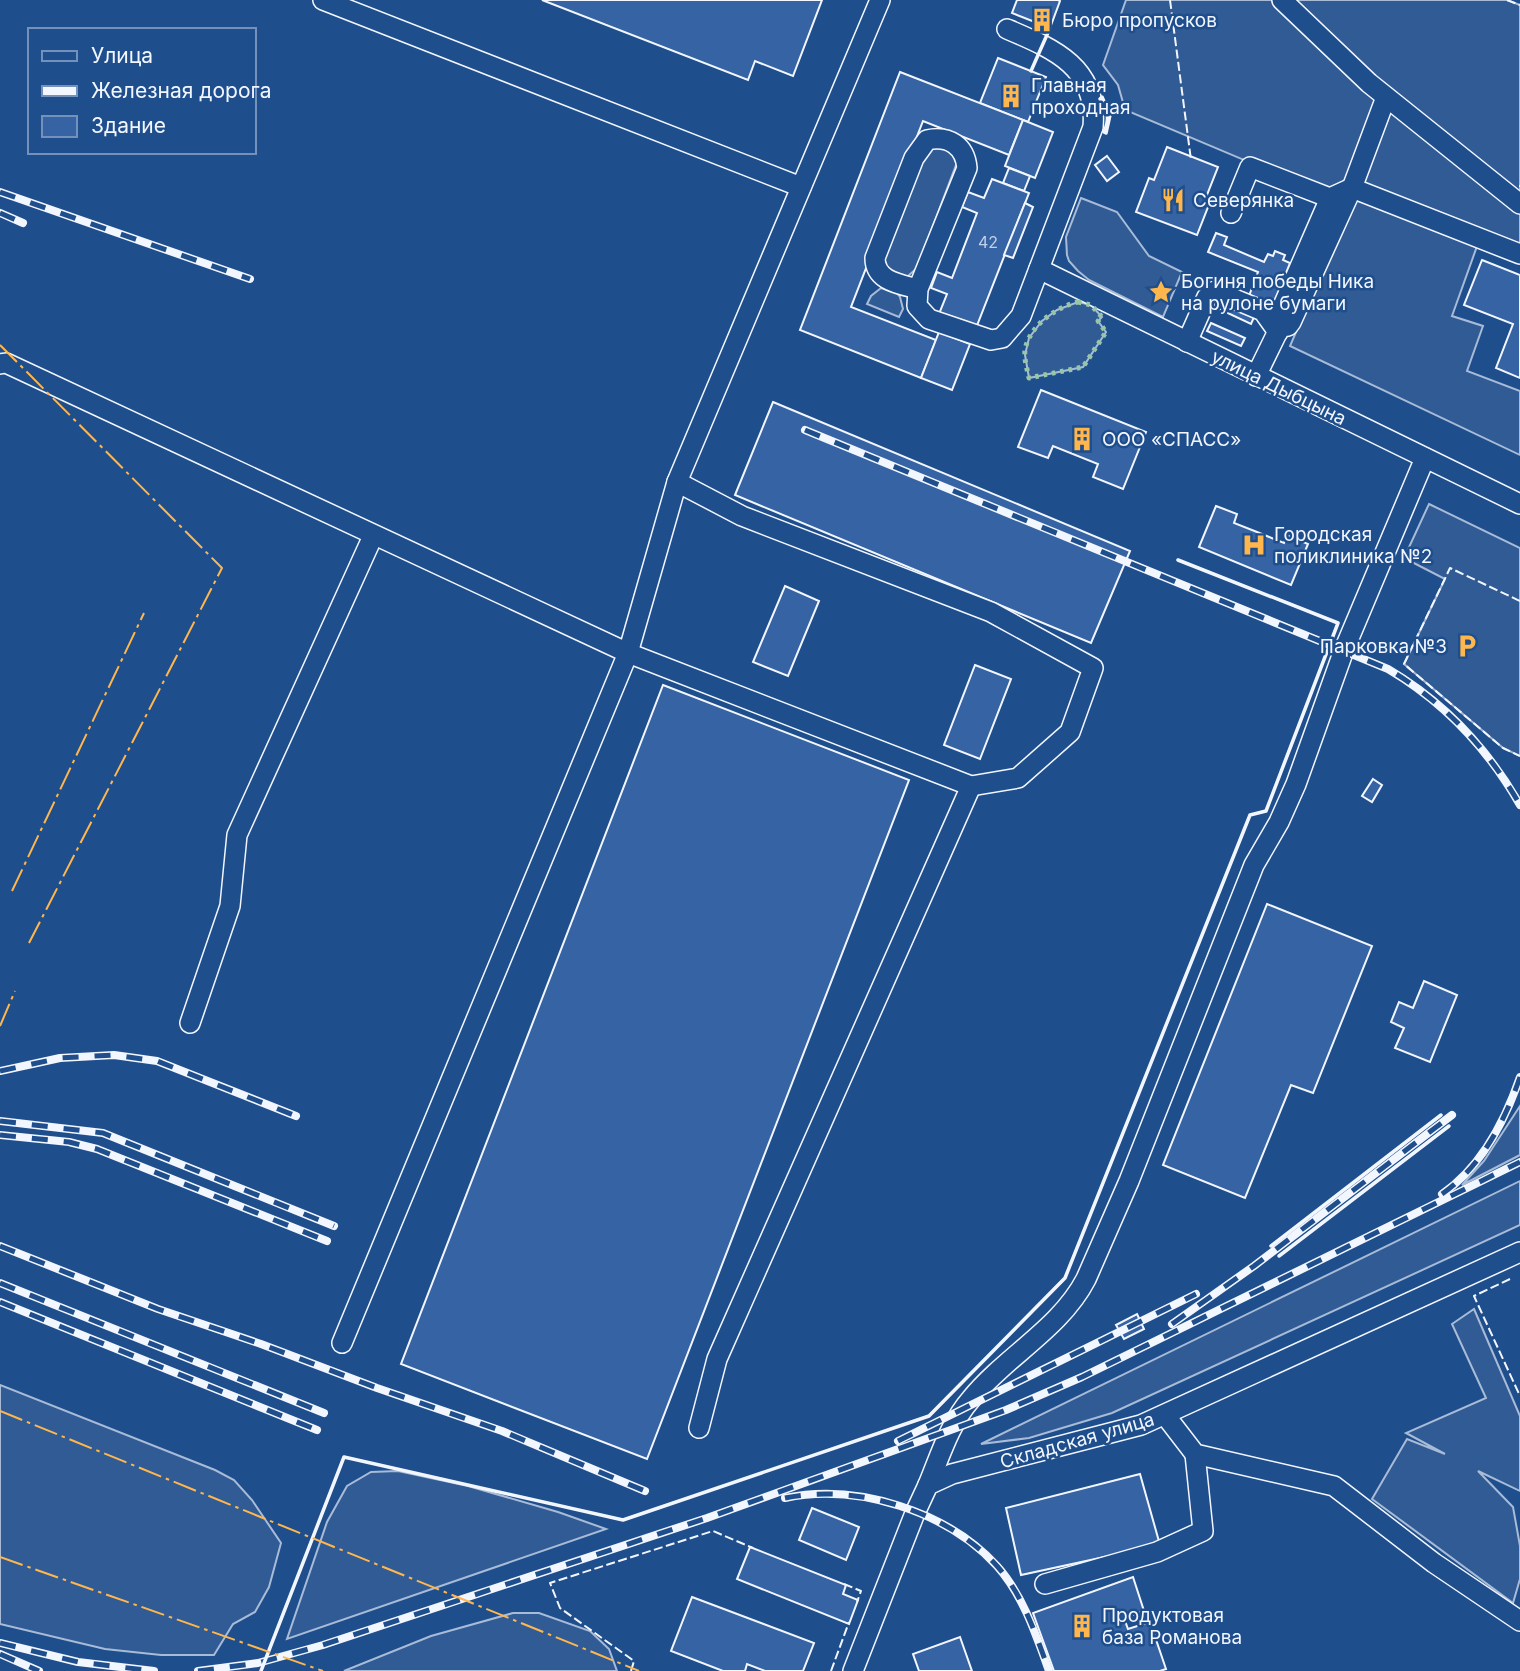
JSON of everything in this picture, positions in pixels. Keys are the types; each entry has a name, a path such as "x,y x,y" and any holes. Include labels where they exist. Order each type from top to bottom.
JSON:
{"street":[{"path":"323,0 801,187"},
{"path":"342,1343 628,653 677,482 880,0"},
{"path":"1282,0 1386,97 1520,204"},
{"path":"918,289 889,280 880,274 875,267 875,258 914,158 927,140 938,138 956,144 963,153 967,168 918,289 917,306 929,319 991,340 1002,338 1016,323 1093,127 1093,107 1086,85 1071,64 1054,50 1007,29"},
{"path":"1279,330 1288,326 1291,321 1352,188 1386,97"},
{"path":"1231,213 1250,167 1330,198"},
{"path":"1256,376 1279,330 1279,314 1330,198 1352,188 1520,254"},
{"name":"улица Дыбцына","path":"1038,269 1520,504"},
{"path":"1187,342 1207,297 1215,291 1263,311 1279,330"},
{"path":"0,364 6,363 628,653 971,786 1018,778 1070,732 1093,668 991,612 742,516 677,482"},
{"path":"853,1671 915,1513 957,1420 971,1398 1060,1316 1086,1279 1129,1181 1254,865 1279,822 1296,784 1343,650 1425,458"},
{"path":"190,1023 230,906 237,835 373,536"},
{"path":"699,1428 717,1359 971,786"},
{"name":"Складская улица","path":"928,1485 952,1474 1130,1428 1165,1415 1520,1252"},
{"path":"1045,1584 1157,1552 1203,1531 1195,1454 1165,1415"},
{"path":"1195,1454 1334,1486 1434,1563 1520,1621"}],"shaded area":[{"path":"1126,0 1507,0 1520,5 1520,250 1481,235 1452,316 1483,326 1467,371 1520,391 1520,455 1290,346 1351,205 1130,112 1124,106 1118,85 1103,65"},
{"path":"934,146 950,150 956,165 917,268 908,276 896,277 883,264 884,252 924,151"},
{"path":"1081,198 1117,212 1149,256 1182,272 1163,317 1089,280 1069,261 1066,237"},
{"path":"881,288 897,293 900,297 903,309 899,317 867,304 871,296"},
{"path":"1078,302 1091,305 1102,317 1098,321 1106,332 1083,367 1029,378 1025,355 1029,338 1042,321 1057,310"},
{"name":"Парковка №3","path":"1429,504 1520,548 1520,756 1503,748 1404,664 1445,579 1404,558"},
{"path":"1520,1106 1520,1155 1462,1185 1484,1161"},
{"path":"1520,1181 1520,1225 1112,1413 1029,1438 981,1444"},
{"path":"1474,1309 1520,1416 1520,1491 1478,1471 1513,1507 1520,1546 1520,1579 1513,1603 1372,1499 1407,1439 1445,1454 1406,1433 1486,1398 1452,1324"},
{"path":"0,1385 215,1470 234,1480 252,1500 281,1543 269,1587 255,1612 233,1624 214,1655 161,1655 105,1649 0,1624"},
{"path":"398,1471 468,1486 606,1529 287,1639 327,1522 347,1486 371,1472"},
{"path":"513,1613 539,1613 590,1631 609,1649 617,1671 344,1671 431,1636"}],"building":[{"path":"542,0 822,0 793,76 755,61 748,80"},
{"name":"Бюро пропусков","path":"1017,0 1060,1 1050,28 1012,13"},
{"name":"Главная проходная","path":"998,58 1046,77 1028,122 980,103"},
{"path":"900,72 1023,120 1009,155 923,121 851,307 936,340 921,378 800,330"},
{"path":"1023,120 1053,132 1035,178 1005,166"},
{"path":"1167,147 1218,167 1205,200 1210,202 1197,235 1136,212 1149,178 1154,180"},
{"path":"1107,156 1119,172 1107,181 1095,165"},
{"path":"1009,168 1030,176 1024,191 1003,183"},
{"path":"992,179 1029,193 976,328 939,314 947,294 931,288 937,272 952,278 977,213 962,207 968,192 984,198"},
{"path":"1025,203 1033,207 1013,258 1004,255"},
{"path":"1216,233 1227,237 1224,245 1264,262 1268,254 1273,256 1275,251 1285,255 1283,260 1290,263 1273,306 1249,296 1258,272 1208,252"},
{"path":"1482,260 1520,275 1520,378 1496,368 1513,324 1464,305"},
{"path":"1221,300 1255,315 1251,324 1217,308"},
{"path":"1211,323 1245,338 1241,346 1207,331"},
{"path":"939,332 970,344 952,390 921,378"},
{"name":"ООО «СПАСС»","path":"1041,390 1146,432 1123,489 1093,477 1098,464 1053,446 1048,458 1018,447"},
{"path":"773,402 1130,551 1091,643 735,495"},
{"name":"Городская поликлиника №2","path":"1216,506 1237,514 1234,523 1284,543 1287,535 1308,544 1291,585 1199,547"},
{"path":"785,586 819,601 788,676 753,662"},
{"path":"975,665 1011,679 980,759 944,745"},
{"path":"663,685 909,780 647,1459 401,1364"},
{"path":"1373,779 1382,785 1372,802 1362,796"},
{"path":"1267,904 1372,946 1313,1093 1291,1085 1245,1198 1163,1165"},
{"path":"1424,981 1457,995 1430,1062 1395,1048 1404,1028 1391,1022 1399,1002 1413,1008"},
{"path":"1137,1314 1144,1329 1124,1339 1116,1325"},
{"path":"1140,1474 1160,1545 1021,1575 1006,1508"},
{"path":"812,1508 859,1527 846,1560 799,1540"},
{"path":"750,1547 846,1585 843,1594 858,1600 849,1624 737,1579"},
{"name":"Продуктовая база Романова","path":"1133,1577 1144,1611 1124,1618 1128,1629 1150,1622 1166,1669 1054,1671 1033,1613"},
{"path":"692,1597 814,1643 803,1671 765,1671 747,1664 745,1671 723,1671 671,1651"},
{"path":"960,1637 972,1671 919,1671 913,1654"}],"railway":[{"path":"0,192 250,279"},
{"path":"0,213 23,223"},
{"path":"805,430 1388,669 1428,696 1463,728 1494,765 1520,805"},
{"path":"0,1071 60,1058 114,1055 157,1061 296,1116"},
{"path":"1442,1194 1469,1171 1480,1157 1499,1126 1520,1077"},
{"path":"1172,1324 1254,1266 1452,1115"},
{"path":"0,1121 103,1133 334,1226"},
{"path":"0,1135 69,1142 97,1149 327,1241"},
{"path":"198,1671 258,1663 323,1645 707,1518 1006,1410 1082,1377 1520,1162"},
{"path":"0,1246 158,1309 502,1431 645,1491"},
{"path":"0,1283 324,1413"},
{"path":"898,1441 1196,1294"},
{"path":"0,1302 317,1430"},
{"path":"785,1498 813,1494 871,1498 927,1516 953,1530 976,1547 1006,1577 1028,1616 1049,1671"},
{"path":"0,1643 78,1662 154,1671"},
{"path":"0,1654 39,1671"}],"hedge":[{"path":"1078,302 1091,305 1102,317 1098,321 1106,332 1083,367 1029,378 1025,350 1032,333 1053,313 1078,302"}],"fence":[{"path":"1170,0 1191,160"},
{"path":"1507,0 1520,5"},
{"path":"1520,601 1450,568 1404,664 1503,748 1520,756"},
{"path":"1510,1279 1474,1296 1520,1396"},
{"path":"631,1671 634,1661 560,1608 550,1583 713,1531 753,1548"},
{"path":"844,1584 861,1591 857,1602"},
{"path":"831,1671 849,1622"}],"wall":[{"path":"1031,71 1050,28"},
{"path":"1102,97 1110,115 1106,133 1107,115 1100,99 1102,97"},
{"path":"261,1671 344,1457 623,1520 929,1416 1065,1278 1250,815 1266,811 1338,623 1178,560"},
{"path":"1271,1246 1441,1115"},
{"path":"1279,1256 1449,1126"}],"power":[{"path":"0,345 222,568 29,943"},
{"path":"12,891 144,613"},
{"path":"0,1026 15,991"},
{"path":"0,1411 639,1671"},
{"path":"0,1557 323,1671"}],"place":[{"name":"Бюро пропусков","path":"1042,20"},
{"name":"Главная проходная","path":"1011,96"},
{"name":"Северянка","path":"1173,200"},
{"name":"Богиня победы Ника на рулоне бумаги","path":"1161,292"},
{"name":"ООО «СПАСС»","path":"1082,439"},
{"name":"Городская поликлиника №2","path":"1254,545"},
{"name":"Парковка №3","path":"1467,646"},
{"name":"Продуктовая база Романова","path":"1082,1626"}]}
